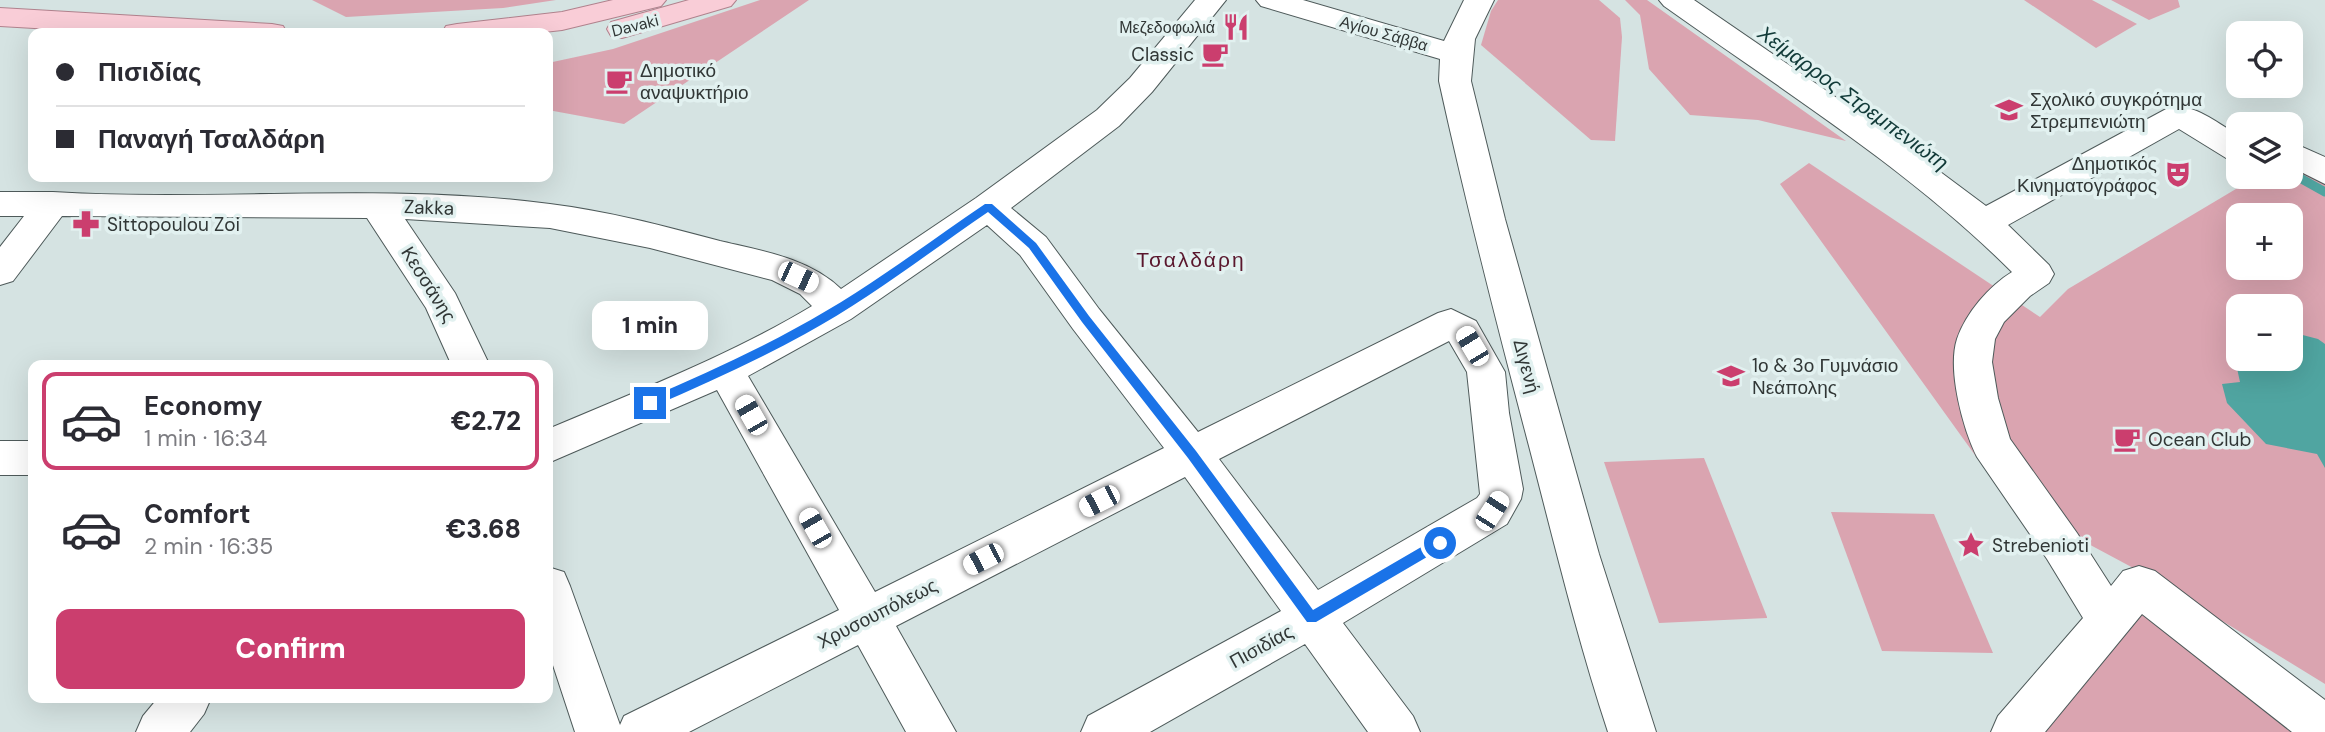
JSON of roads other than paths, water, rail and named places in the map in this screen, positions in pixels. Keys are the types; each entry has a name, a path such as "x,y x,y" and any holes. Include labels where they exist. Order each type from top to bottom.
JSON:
{"main road":[{"name":"Davaki","path":"501,28 562,21 651,0"},
{"name":"Davaki","path":"553,44 663,19 721,0"},
{"path":"0,17 187,28"},
{"path":"0,42 28,44"}],"street":[{"path":"553,445 725,370 838,309 988,206 1108,118 1141,85 1211,0"},
{"name":"Αγίου Σάββα","path":"1271,0 1456,54"},
{"name":"Διγενή","path":"1479,0 1462,31 1456,54 1455,81 1499,260 1597,630 1632,732"},
{"path":"1674,0 1876,141 1984,223 2036,274 2017,286 1990,313 1976,339 1973,362 1978,398 1992,445 2062,546 2108,620"},
{"path":"1984,223 2179,115 2226,143"},
{"name":"Zakka","path":"0,204 377,206 515,211 585,221 650,235 783,270 813,284 838,309"},
{"path":"0,272 53,204"},
{"name":"Κεσσάνης","path":"377,206 443,303 461,336 469,360"},
{"path":"988,206 1032,246 1192,454 1396,732"},
{"name":"Χρυσουπόλεως","path":"640,732 1451,323"},
{"name":"Πισιδίας","path":"1105,732 1311,618 1492,511 1500,499 1502,489 1489,413 1486,372 1463,331 1451,323"},
{"path":"725,370 932,732"},
{"path":"0,458 28,458"},
{"path":"2062,546 2139,585 2325,729"},
{"path":"2015,732 2139,585"},
{"path":"553,600 599,732"},
{"path":"160,732 184,703"}],"water":[{"path":"2303,335 2325,344 2325,468 2317,454 2266,444 2227,403 2222,384 2240,382 2238,371 2303,371"}],"waterway":[{"name":"Χείμαρρος Στρεμπενιώτη","path":"2303,180 2325,192"}],"place":[{"name":"Μεζεδοφωλιά","path":"1236,27"},
{"name":"Classic","path":"1215,54"},
{"name":"Δημοτικό αναψυκτήριο","path":"619,81"},
{"name":"Σχολικό συγκρότημα Στρεμπενιώτη","path":"2009,110"},
{"name":"Δημοτικός Κινηματογράφος","path":"2178,174"},
{"name":"Sittopoulou Zoi","path":"86,224"},
{"name":"1ο & 3ο Γυμνάσιο Νεάπολης","path":"1731,376"},
{"name":"Ocean Club","path":"2127,439"},
{"name":"Strebenioti","path":"1971,545"}],"district":[{"name":"Τσαλδάρη","path":"1191,260"}]}
